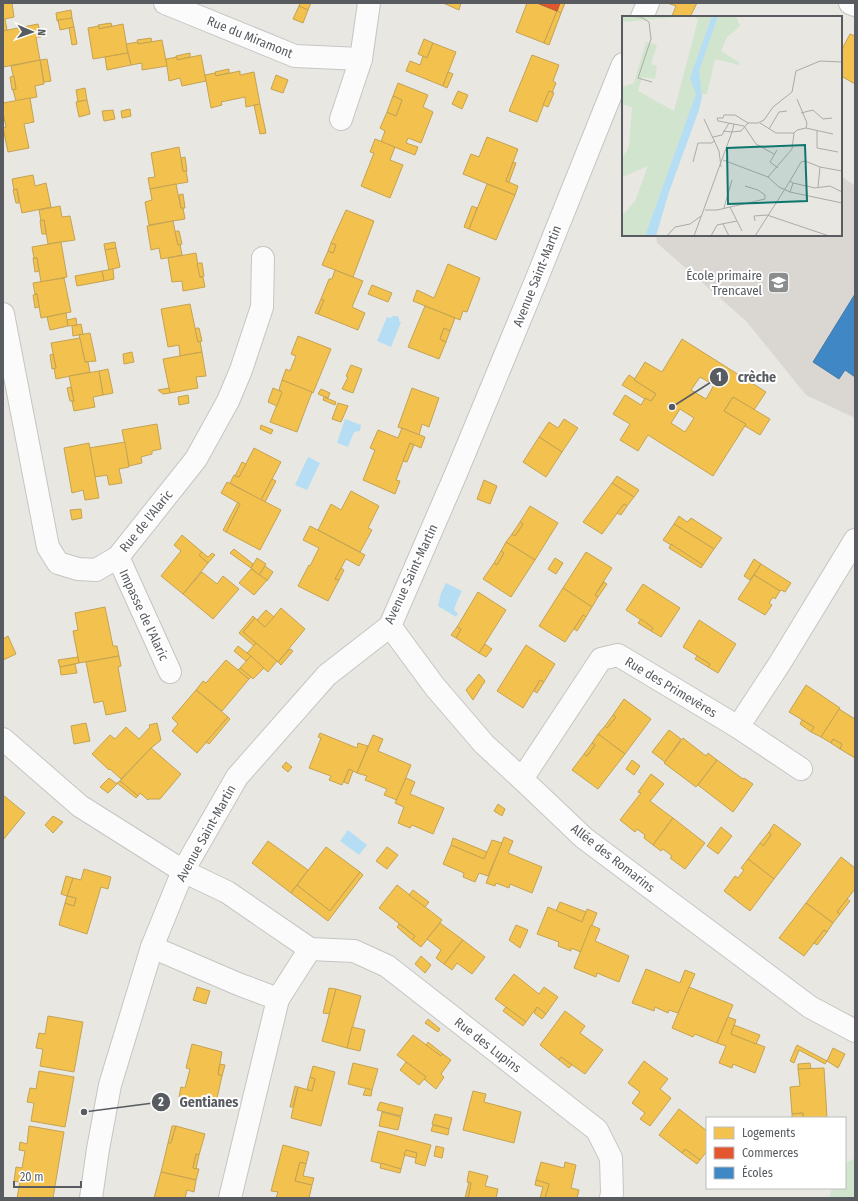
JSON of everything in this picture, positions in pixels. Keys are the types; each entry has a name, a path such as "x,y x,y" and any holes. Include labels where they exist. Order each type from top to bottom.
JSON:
{"street":[{"name":"Rue du Miramont","path":"165,3 295,56 361,59"},
{"path":"340,119 361,59 369,3"},
{"path":"642,16 648,3"},
{"path":"850,3 855,5"},
{"name":"Avenue Saint-Martin","path":"91,1198 98,1149 110,1085 152,947 183,871 237,777 328,675 390,626 455,476 622,66"},
{"name":"Rue de l'Alaric","path":"3,314 48,547 58,563 78,569 96,570 118,557 196,459 228,401 241,370 262,307 263,258"},
{"path":"738,727 780,663 855,540"},
{"name":"Impasse de l'Alaric","path":"118,557 170,672"},
{"name":"Allée des Romarins","path":"390,626 435,687 484,744 522,778 584,838 810,1007 855,1031"},
{"name":"Rue des Primevères","path":"522,778 601,659 618,655 738,727 801,769"},
{"path":"3,739 80,806 183,871 227,892 310,949 278,999 230,1198"},
{"path":"152,947 238,984 278,999"},
{"name":"Rue des Lupins","path":"310,949 354,951 387,966 596,1130 611,1158 611,1198"}],"shaded area":[{"name":"École primaire Trencavel","path":"842,177 855,186 855,418 806,395 746,321 657,243 656,236 842,236"}],"green space":[{"path":"855,1158 855,1198 829,1198 832,1189 846,1189 846,1163"}],"water":[{"path":"393,316 397,316 401,322 391,347 377,341 387,317 391,318"},
{"path":"345,419 361,425 360,431 354,432 348,447 337,443"},
{"path":"308,457 320,463 307,490 295,485"},
{"path":"446,583 462,591 454,610 458,613 456,617 438,606 441,593"},
{"path":"348,830 367,845 359,855 340,841"}],"building: Logements":[{"path":"3,3 12,3 14,17 5,19 7,30 3,31"},
{"path":"300,3 311,3 308,10 299,6"},
{"path":"443,3 461,3 459,10"},
{"path":"527,3 537,3 557,11 544,43 516,32"},
{"path":"560,3 565,3 561,13 557,11"},
{"path":"667,3 697,3 690,16 672,16 676,6"},
{"path":"299,6 308,10 303,23 293,19"},
{"path":"71,10 72,18 57,21 56,13"},
{"path":"557,11 561,13 549,45 544,43"},
{"path":"72,18 74,27 60,30 58,20"},
{"path":"111,23 112,26 99,29 98,25"},
{"path":"38,24 41,37 36,37 40,60 3,67 3,31"},
{"path":"123,24 128,53 93,59 88,28 99,26 99,29"},
{"path":"74,27 77,44 72,45 69,28"},
{"path":"850,34 855,36 855,84 842,77 842,49"},
{"path":"151,38 152,42 138,44 137,40"},
{"path":"424,39 433,43 427,58 418,54"},
{"path":"162,40 167,66 142,70 142,63 131,65 126,44 138,42 138,44"},
{"path":"433,43 456,52 443,86 406,71 410,61 420,65 423,56 427,58"},
{"path":"128,53 131,65 107,70 105,57"},
{"path":"190,53 190,57 177,60 176,56"},
{"path":"201,55 206,81 182,86 180,78 169,81 166,59 177,57 177,60"},
{"path":"532,55 559,65 553,81 556,83 552,93 549,91 537,122 509,111"},
{"path":"47,59 51,81 44,82 40,60"},
{"path":"40,60 44,84 35,86 37,97 16,101 13,90 16,89 11,66"},
{"path":"229,69 229,73 216,76 215,72"},
{"path":"240,71 240,75 254,72 260,104 246,107 245,97 221,102 222,105 211,108 205,75 215,73 216,76"},
{"path":"448,72 453,74 447,88 443,86"},
{"path":"276,75 288,80 283,93 271,89"},
{"path":"14,76 16,89 12,90 10,77"},
{"path":"398,83 428,95 423,107 433,112 421,143 408,138 406,143 418,147 415,155 381,142 385,131 380,128 387,112 396,116 402,100 393,96"},
{"path":"85,88 87,100 78,102 76,90"},
{"path":"458,91 468,95 462,109 452,104"},
{"path":"549,91 554,93 548,107 543,105"},
{"path":"393,96 402,100 396,116 387,112"},
{"path":"30,98 34,122 24,124 29,148 8,152 3,128 6,127 3,113 3,103"},
{"path":"87,100 90,114 79,117 76,102"},
{"path":"260,104 266,133 260,134 254,105"},
{"path":"130,109 131,116 122,118 121,111"},
{"path":"113,110 115,119 104,121 102,111"},
{"path":"487,137 518,149 506,181 518,186 515,195 463,174 471,154 479,157"},
{"path":"375,139 395,147 390,160 403,165 390,198 361,186 374,153 370,152"},
{"path":"179,147 183,171 186,171 188,182 150,189 148,178 155,177 151,153"},
{"path":"185,157 187,171 183,171 181,158"},
{"path":"513,162 516,163 509,182 506,181"},
{"path":"33,175 35,186 46,183 51,207 22,213 17,189 14,190 12,179"},
{"path":"176,184 185,219 149,225 145,202 152,200 150,189"},
{"path":"487,184 515,195 496,240 469,229"},
{"path":"17,189 19,203 16,203 13,190"},
{"path":"183,194 185,208 181,208 179,195"},
{"path":"60,206 62,217 70,216 75,240 48,244 44,220 41,221 39,210"},
{"path":"472,206 477,208 469,229 464,227"},
{"path":"346,210 374,221 353,277 322,265 328,251 333,253 336,245 331,243"},
{"path":"44,220 46,234 42,234 40,221"},
{"path":"173,221 178,245 180,244 182,255 161,259 159,248 151,250 147,226"},
{"path":"179,231 182,244 178,245 175,232"},
{"path":"61,242 67,277 41,282 37,258 34,258 32,247"},
{"path":"115,242 116,248 105,250 104,244"},
{"path":"331,243 336,245 333,253 328,251"},
{"path":"116,248 120,267 109,270 105,250"},
{"path":"196,253 200,277 203,277 205,287 183,291 182,281 172,282 168,258"},
{"path":"33,258 37,258 39,271 35,272"},
{"path":"202,263 204,276 200,277 197,264"},
{"path":"448,264 480,278 467,312 463,311 460,320 413,301 417,290 434,298"},
{"path":"113,269 114,279 104,281 102,271"},
{"path":"335,270 363,281 352,307 365,313 358,330 318,314 324,300 321,299 329,279 332,279"},
{"path":"102,271 104,281 77,286 75,276"},
{"path":"64,278 71,312 41,318 37,294 35,294 33,283"},
{"path":"372,285 392,293 388,302 368,294"},
{"path":"37,294 39,307 35,308 33,295"},
{"path":"321,299 324,300 318,314 315,313"},
{"path":"190,304 198,342 200,341 202,352 180,356 179,345 168,347 161,309"},
{"path":"425,306 455,318 450,331 444,328 440,339 446,342 439,359 408,347"},
{"path":"66,313 68,326 50,330 47,317"},
{"path":"76,318 77,325 68,326 67,320"},
{"path":"81,324 83,334 73,336 72,326"},
{"path":"199,328 202,341 198,342 195,329"},
{"path":"444,328 450,331 446,342 440,339"},
{"path":"90,333 96,361 85,362 79,335"},
{"path":"298,336 331,349 313,393 282,380 286,369 290,371 296,356 291,354"},
{"path":"80,338 85,362 88,362 90,372 56,379 54,368 56,368 51,343"},
{"path":"682,339 766,392 754,410 733,397 724,411 746,424 713,476 648,435 638,451 620,440 630,424 613,414 625,395 641,405 645,398 651,401 656,394 634,380 645,362 662,372","holes":["700,377 714,385 706,399 691,390","680,409 694,418 685,432 671,423"]},
{"path":"132,352 134,362 124,364 123,354"},
{"path":"202,352 206,376 196,377 198,388 170,393 163,359"},
{"path":"53,354 56,368 52,369 50,355"},
{"path":"351,365 362,369 353,393 342,389 348,377 346,376"},
{"path":"108,369 113,393 103,395 99,371"},
{"path":"99,371 103,395 93,397 95,407 74,411 72,401 74,401 69,376"},
{"path":"629,375 635,379 634,380 656,394 651,401 622,385"},
{"path":"282,380 312,392 297,432 270,422 282,392 279,390"},
{"path":"71,387 74,401 70,401 67,388"},
{"path":"169,388 170,393 163,394 158,390"},
{"path":"273,388 282,392 277,406 268,402"},
{"path":"412,388 439,398 429,427 422,424 419,435 398,427"},
{"path":"321,389 330,393 328,398 318,394"},
{"path":"188,395 189,403 179,405 178,397"},
{"path":"324,397 336,402 335,405 323,400"},
{"path":"733,397 770,419 760,435 745,426 746,424 724,411"},
{"path":"338,403 348,406 341,422 332,419"},
{"path":"564,419 578,428 562,452 539,437 549,422 558,428"},
{"path":"157,424 161,449 152,451 152,454 141,457 142,463 129,466 122,430"},
{"path":"261,425 273,430 271,434 260,429"},
{"path":"402,428 425,437 421,448 410,443 396,480 400,481 395,494 363,480 375,450 370,448 378,430 398,438"},
{"path":"539,437 562,452 546,477 523,462"},
{"path":"125,442 129,467 119,469 122,483 109,485 107,475 95,477 89,448"},
{"path":"89,443 99,498 85,500 83,490 72,493 64,448"},
{"path":"410,443 414,445 407,462 403,461"},
{"path":"254,448 281,462 261,500 230,483 234,475 239,477"},
{"path":"242,462 246,464 239,477 235,476"},
{"path":"617,476 639,490 634,497 612,483"},
{"path":"272,479 276,481 265,502 261,500"},
{"path":"484,480 497,486 490,504 477,499"},
{"path":"227,482 281,510 260,550 226,532 240,504 221,493"},
{"path":"612,483 634,497 627,506 624,504 602,534 583,522"},
{"path":"351,491 379,506 368,528 372,530 360,552 318,530 331,504 341,510"},
{"path":"238,502 240,504 226,532 223,530"},
{"path":"624,504 627,506 621,515 617,513"},
{"path":"530,506 558,523 535,560 506,542 512,534 515,536 523,524 520,522"},
{"path":"81,509 82,518 72,520 70,510"},
{"path":"679,516 687,522 691,518 722,538 714,549 674,524"},
{"path":"520,522 523,524 515,536 512,534"},
{"path":"674,524 714,549 703,565 663,540"},
{"path":"310,526 365,555 359,566 346,559 335,579 339,580 328,601 298,586 319,548 303,540"},
{"path":"182,535 202,552 199,555 208,563 183,594 161,576 181,551 174,545"},
{"path":"506,542 535,560 511,597 483,579 494,563 497,565 504,553 501,551"},
{"path":"671,544 703,565 701,568 669,548"},
{"path":"234,549 253,564 251,568 230,553"},
{"path":"501,551 504,553 497,565 494,563"},
{"path":"202,552 208,557 212,553 215,555 208,563 199,555"},
{"path":"586,552 612,568 595,595 598,597 592,607 563,588"},
{"path":"257,558 266,564 259,575 251,568"},
{"path":"555,558 563,563 556,574 548,569"},
{"path":"754,559 761,564 750,580 744,576"},
{"path":"761,564 791,583 785,592 780,591 754,575"},
{"path":"265,566 273,572 267,581 259,575"},
{"path":"341,568 344,570 339,580 335,579"},
{"path":"251,569 267,580 254,595 239,583"},
{"path":"202,572 217,584 223,576 239,589 213,619 183,594"},
{"path":"754,575 780,591 775,599 773,597 769,603 772,605 765,615 738,599"},
{"path":"604,582 607,584 598,597 595,595"},
{"path":"643,584 680,608 661,637 651,631 653,628 626,610"},
{"path":"563,588 592,607 586,617 583,615 565,642 539,626"},
{"path":"478,592 506,610 479,653 456,638 461,629 457,627"},
{"path":"105,607 113,646 117,646 119,656 79,663 73,631 78,630 75,613"},
{"path":"281,608 305,629 278,662 243,632 255,618 265,627"},
{"path":"266,610 274,617 265,627 257,620"},
{"path":"583,615 586,617 577,631 574,629"},
{"path":"253,616 255,618 243,632 256,643 254,646 239,633"},
{"path":"641,619 653,628 651,631 638,623"},
{"path":"699,620 736,644 718,673 708,667 710,664 683,647"},
{"path":"457,627 461,629 456,638 451,635"},
{"path":"8,636 16,654 3,660 3,639"},
{"path":"256,643 277,661 268,672 247,653"},
{"path":"485,644 492,649 486,657 479,653"},
{"path":"526,645 555,664 544,682 540,680 523,708 497,691"},
{"path":"238,646 251,656 246,661 234,651"},
{"path":"290,649 293,651 281,665 278,662"},
{"path":"119,656 121,666 118,667 126,711 106,715 103,701 94,703 86,662"},
{"path":"251,656 264,668 253,679 240,668"},
{"path":"697,656 710,664 708,667 695,659"},
{"path":"78,657 79,663 60,667 58,660"},
{"path":"226,660 249,679 222,711 196,690 203,681 206,683"},
{"path":"75,664 77,673 61,675 60,667"},
{"path":"240,668 251,677 249,679 238,670"},
{"path":"479,674 485,681 473,700 466,690"},
{"path":"540,680 544,682 537,693 534,691"},
{"path":"806,685 840,708 821,737 811,732 814,727 789,712"},
{"path":"196,690 228,717 197,753 172,731 178,724 172,718"},
{"path":"624,699 651,719 625,754 598,734 605,726 607,728 616,717 613,715"},
{"path":"839,709 855,719 855,758 840,749 842,744 833,739 831,743 821,737"},
{"path":"613,715 616,717 607,728 605,726"},
{"path":"228,717 230,719 209,744 206,742"},
{"path":"802,720 814,727 811,732 800,724"},
{"path":"86,723 90,741 74,744 71,726"},
{"path":"157,723 161,740 150,749 121,779 92,754 110,735 115,739 126,727 139,739 150,727 149,725"},
{"path":"669,730 681,739 665,762 652,752"},
{"path":"320,733 357,748 358,743 368,746 357,773 349,769 342,785 329,780 331,776 309,768 321,738 318,737"},
{"path":"598,734 625,754 598,789 572,770 584,754 587,756 595,745 592,743"},
{"path":"373,735 383,739 378,751 411,765 397,800 384,795 387,789 365,780 367,776 357,773"},
{"path":"683,738 706,756 708,753 717,760 696,787 664,763"},
{"path":"833,739 842,744 840,749 831,743"},
{"path":"592,743 595,745 587,756 584,754"},
{"path":"151,748 181,774 160,799 148,800 140,793 138,796 120,781"},
{"path":"632,760 640,766 634,775 626,769"},
{"path":"717,760 743,779 744,778 753,784 733,812 698,785"},
{"path":"286,762 292,767 288,772 282,767"},
{"path":"349,769 353,771 348,784 344,782"},
{"path":"651,774 664,784 650,801 673,818 653,845 644,838 645,835 637,829 635,832 620,820 641,793 638,792"},
{"path":"109,778 117,784 108,793 100,787"},
{"path":"406,778 415,782 410,794 444,808 433,834 412,825 410,828 398,823 404,807 395,803"},
{"path":"120,781 138,796 136,798 117,783"},
{"path":"3,795 25,813 3,840"},
{"path":"498,804 505,809 502,816 494,811"},
{"path":"53,816 63,822 53,833 45,825"},
{"path":"673,818 705,843 685,869 670,858 672,856 663,849 661,851 653,845"},
{"path":"774,824 801,844 774,879 748,859 760,843 763,846 771,835 769,832"},
{"path":"721,827 732,836 718,854 707,846"},
{"path":"769,832 771,835 763,846 760,843"},
{"path":"504,837 513,841 508,853 542,867 532,893 510,884 509,888 496,883 495,886 486,883"},
{"path":"453,838 487,852 484,859 451,845"},
{"path":"492,840 502,843 488,876 479,873 475,882 463,877 464,873 443,864 451,845 484,859"},
{"path":"268,841 308,870 291,893 252,863"},
{"path":"326,847 360,872 330,911 297,885"},
{"path":"387,847 398,855 387,869 376,861"},
{"path":"841,857 855,868 855,889 837,912 840,914 833,923 806,903"},
{"path":"748,859 774,879 750,911 724,891 735,876 738,878 744,870 741,868"},
{"path":"84,869 111,877 108,889 101,887 87,934 59,925 65,903 74,906 76,898 67,896 73,878 81,880"},
{"path":"360,872 363,875 328,921 291,893 297,885 330,911"},
{"path":"66,876 73,878 67,896 61,894"},
{"path":"397,885 442,920 421,947 412,940 415,936 379,908"},
{"path":"413,890 429,902 425,907 409,895"},
{"path":"67,896 76,898 74,906 65,903"},
{"path":"847,899 850,901 840,914 837,912"},
{"path":"560,902 586,912 582,922 556,911"},
{"path":"806,903 833,923 827,932 824,930 804,956 779,938"},
{"path":"548,907 582,922 587,909 597,913 581,952 571,948 571,951 558,946 559,942 537,934"},
{"path":"440,923 463,940 444,964 436,958 441,950 427,939"},
{"path":"399,924 415,936 412,940 397,927"},
{"path":"516,925 528,930 520,948 509,940"},
{"path":"591,925 600,929 595,941 629,956 619,982 597,973 596,977 574,968"},
{"path":"824,930 827,932 817,945 814,943"},
{"path":"463,940 485,957 472,974 457,963 452,970 444,964"},
{"path":"421,956 431,965 425,973 415,964"},
{"path":"646,969 680,983 685,970 695,974 678,1013 669,1010 668,1013 655,1007 654,1011 632,1003"},
{"path":"514,974 539,994 544,987 558,997 546,1014 537,1007 526,1022 495,999"},
{"path":"197,987 210,991 206,1004 193,1000"},
{"path":"689,987 733,1005 717,1043 695,1034 693,1037 672,1028"},
{"path":"329,988 336,989 330,1014 323,1013"},
{"path":"336,989 361,996 347,1048 322,1041"},
{"path":"506,1007 526,1022 523,1026 503,1011"},
{"path":"537,1007 546,1014 542,1019 534,1013"},
{"path":"565,1011 585,1026 580,1033 603,1050 585,1074 561,1057 559,1060 540,1045"},
{"path":"48,1016 83,1022 74,1072 40,1066 43,1049 36,1048 39,1033 45,1034"},
{"path":"728,1017 736,1020 731,1034 765,1047 755,1073 733,1064 732,1068 719,1063 726,1046 717,1043"},
{"path":"428,1019 440,1029 438,1032 425,1023"},
{"path":"734,1025 760,1035 756,1044 731,1034"},
{"path":"352,1027 365,1030 360,1051 347,1048"},
{"path":"413,1035 441,1056 443,1054 451,1060 441,1074 444,1077 436,1089 424,1079 426,1077 397,1055"},
{"path":"428,1042 443,1054 441,1056 426,1045"},
{"path":"192,1044 222,1052 218,1074 222,1076 215,1107 179,1097 181,1087 185,1088 190,1069 186,1068"},
{"path":"797,1045 827,1061 825,1064 799,1050 794,1063 790,1061"},
{"path":"833,1048 845,1054 838,1068 827,1061"},
{"path":"561,1057 572,1065 569,1068 559,1060"},
{"path":"644,1061 668,1079 660,1089 671,1098 650,1126 640,1119 645,1113 632,1103 640,1092 628,1083"},
{"path":"406,1062 426,1077 419,1085 400,1070"},
{"path":"353,1063 378,1069 372,1090 348,1084"},
{"path":"810,1063 811,1069 798,1069 798,1064"},
{"path":"220,1064 225,1065 222,1076 218,1074"},
{"path":"313,1066 335,1072 321,1126 291,1118 298,1087 312,1091 315,1079 310,1077"},
{"path":"824,1068 827,1117 803,1117 803,1113 792,1114 790,1087 800,1086 798,1069"},
{"path":"39,1071 74,1077 65,1127 31,1121 34,1103 27,1102 30,1088 36,1089"},
{"path":"310,1077 315,1079 312,1091 307,1089"},
{"path":"295,1086 298,1087 293,1107 290,1107"},
{"path":"366,1088 372,1090 371,1096 363,1095"},
{"path":"473,1091 486,1094 484,1102 521,1112 514,1143 463,1130"},
{"path":"380,1102 403,1108 401,1116 377,1110"},
{"path":"679,1109 706,1130 706,1152 700,1160 685,1149 682,1153 659,1135"},
{"path":"382,1112 401,1117 398,1130 379,1126"},
{"path":"803,1113 803,1117 792,1117 792,1114"},
{"path":"435,1114 452,1118 449,1129 432,1124"},
{"path":"433,1125 449,1129 448,1135 431,1131"},
{"path":"29,1126 64,1132 53,1198 17,1198 20,1182 14,1181 16,1167 22,1168 25,1151 19,1150 20,1142 27,1144"},
{"path":"172,1126 176,1126 171,1143 168,1143"},
{"path":"176,1126 205,1134 199,1155 196,1154 193,1168 199,1169 196,1180 161,1172 168,1143 171,1143"},
{"path":"378,1131 431,1145 425,1166 415,1163 417,1153 406,1150 401,1169 371,1161"},
{"path":"283,1145 309,1152 306,1164 300,1162 295,1181 312,1185 309,1198 276,1198 278,1192 271,1191"},
{"path":"436,1146 444,1148 442,1158 434,1156"},
{"path":"685,1149 700,1160 697,1164 682,1153"},
{"path":"406,1150 417,1153 416,1158 404,1155"},
{"path":"196,1154 199,1155 196,1169 193,1168"},
{"path":"300,1162 306,1164 303,1176 314,1178 312,1185 295,1181"},
{"path":"541,1162 564,1168 565,1162 576,1165 571,1188 579,1190 577,1198 545,1198 549,1184 536,1180"},
{"path":"381,1163 401,1169 400,1173 380,1168"},
{"path":"469,1171 488,1176 485,1186 498,1189 496,1198 468,1198 471,1183 467,1182"},
{"path":"161,1172 196,1180 194,1192 187,1190 185,1198 154,1198"},
{"path":"536,1180 549,1184 545,1198 540,1198 543,1187 535,1185"},
{"path":"469,1182 471,1183 468,1198 465,1198"}],"building: Commerces":[{"path":"537,3 560,3 557,11"}],"building: Écoles":[{"path":"855,294 855,377 845,370 839,379 813,362"}],"place":[{"name":"École primaire Trencavel","path":"778,282"},
{"name":"crèche","path":"672,407"},
{"name":"Gentianes","path":"84,1112"}]}
